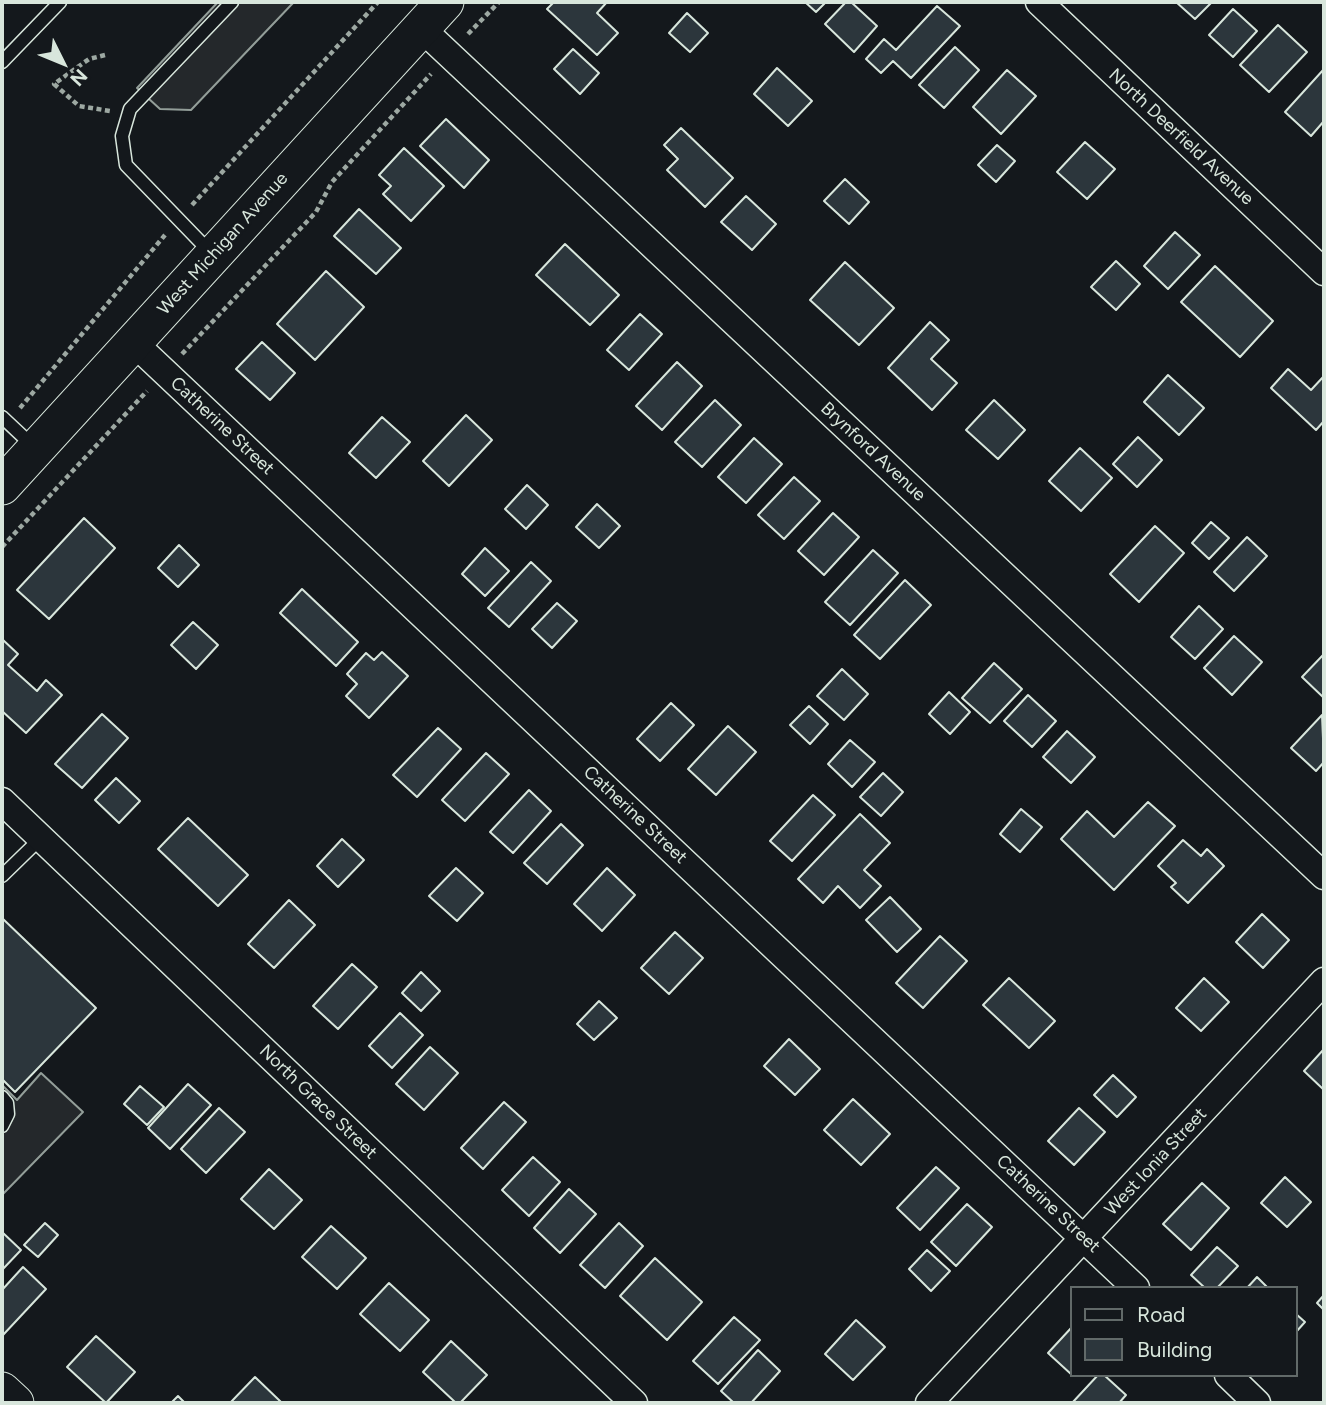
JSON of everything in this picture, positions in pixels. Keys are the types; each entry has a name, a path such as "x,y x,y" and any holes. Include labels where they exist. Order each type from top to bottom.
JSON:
{"street":[{"name":"North Deerfield Avenue","path":"1038,2 1324,272"},
{"name":"West Michigan Avenue","path":"2,486 433,15"},
{"name":"Brynford Avenue","path":"433,15 450,54 1324,876"},
{"name":"Catherine Street","path":"134,343 1134,1286"},
{"name":"North Grace Street","path":"2,801 634,1403"},
{"name":"West Ionia Street","path":"929,1403 1324,981"},
{"path":"1230,1377 1257,1403"},
{"path":"2,1391 15,1403"}],"lane":[{"path":"2,62 60,2"},
{"path":"212,255 143,186 126,165 122,136 130,109 232,2"},
{"path":"2,417 37,449"},
{"path":"2,876 41,838"},
{"path":"2,1097 7,1103 8,1114 2,1126"}],"path":[{"path":"2,547 316,212 332,182 499,2"},
{"path":"105,55 89,59 54,83 79,106 110,111"}],"shaded area":[{"path":"218,2 294,2 191,110 160,109 137,88"},
{"path":"41,1073 83,1112 2,1195 2,1085 17,1100"}],"building":[{"path":"554,2 607,2 597,13 618,33 597,55 547,9"},
{"path":"805,2 826,2 816,12"},
{"path":"846,2 851,2 877,26 854,52 825,24"},
{"path":"1176,2 1212,2 1195,19"},
{"path":"937,6 960,26 911,78 893,61 881,73 866,59 884,39 896,50"},
{"path":"1233,9 1257,31 1233,57 1209,35"},
{"path":"687,13 708,33 690,52 669,33"},
{"path":"1278,25 1307,52 1269,92 1240,65"},
{"path":"955,47 979,70 944,108 919,85"},
{"path":"573,49 599,73 580,94 554,69"},
{"path":"777,68 812,101 788,126 754,94"},
{"path":"1324,69 1324,121 1311,136 1285,112"},
{"path":"1007,70 1036,96 1001,134 973,107"},
{"path":"446,119 489,160 464,188 420,146"},
{"path":"681,128 733,178 705,207 667,170 678,159 664,145"},
{"path":"1085,142 1115,169 1087,199 1057,172"},
{"path":"997,145 1015,161 996,182 978,165"},
{"path":"404,148 444,186 411,221 383,194 391,186 379,175"},
{"path":"845,179 869,202 849,224 824,201"},
{"path":"746,196 776,224 752,250 721,222"},
{"path":"359,209 401,248 376,274 334,236"},
{"path":"1175,232 1200,255 1168,289 1144,266"},
{"path":"565,244 619,295 590,325 536,275"},
{"path":"1116,261 1140,284 1116,310 1091,287"},
{"path":"845,262 894,308 859,345 810,300"},
{"path":"1215,266 1273,321 1240,357 1181,302"},
{"path":"326,271 364,307 315,360 277,324"},
{"path":"640,314 662,334 629,370 607,350"},
{"path":"930,322 949,340 931,359 957,383 932,410 888,368"},
{"path":"262,342 295,373 270,400 236,369"},
{"path":"677,362 702,386 662,430 636,406"},
{"path":"1288,369 1311,390 1324,376 1324,421 1316,430 1271,388"},
{"path":"1168,375 1204,408 1179,435 1144,402"},
{"path":"715,400 741,425 702,467 675,442"},
{"path":"994,400 1025,430 998,459 966,430"},
{"path":"466,415 492,440 449,486 423,461"},
{"path":"382,417 410,442 376,478 349,453"},
{"path":"1138,437 1162,460 1137,487 1113,464"},
{"path":"754,438 782,464 746,503 718,477"},
{"path":"1080,448 1112,478 1081,511 1049,481"},
{"path":"794,477 820,501 784,539 758,515"},
{"path":"527,485 548,505 526,529 505,509"},
{"path":"597,504 620,526 599,548 576,527"},
{"path":"833,513 859,537 824,575 798,551"},
{"path":"84,518 115,548 49,619 17,590"},
{"path":"1211,522 1229,538 1209,559 1192,543"},
{"path":"1155,526 1184,553 1139,602 1110,574"},
{"path":"1247,537 1267,556 1234,591 1214,572"},
{"path":"179,545 199,565 178,587 158,568"},
{"path":"485,548 509,571 485,596 462,574"},
{"path":"873,550 898,573 850,625 825,602"},
{"path":"531,562 551,581 509,627 488,608"},
{"path":"905,580 931,605 880,659 854,635"},
{"path":"302,589 358,642 336,666 280,613"},
{"path":"557,603 577,621 552,648 532,629"},
{"path":"1199,606 1223,629 1195,659 1171,637"},
{"path":"193,622 218,645 196,669 171,645"},
{"path":"1234,636 1262,662 1232,695 1204,668"},
{"path":"2,639 18,654 8,665 37,691 46,680 62,695 26,733 2,711"},
{"path":"382,652 408,676 369,718 346,696 357,684 347,674 366,653 374,660"},
{"path":"1324,654 1324,698 1302,677"},
{"path":"994,663 1022,689 990,723 962,698"},
{"path":"842,669 868,694 844,720 817,696"},
{"path":"949,692 970,712 950,734 929,714"},
{"path":"1028,695 1056,721 1032,747 1004,721"},
{"path":"671,703 694,725 660,761 637,739"},
{"path":"809,706 828,724 810,744 790,725"},
{"path":"102,714 128,738 82,788 55,764"},
{"path":"1322,715 1324,762 1316,771 1291,748"},
{"path":"728,726 756,752 716,795 688,769"},
{"path":"438,728 461,749 417,797 393,775"},
{"path":"1067,731 1095,757 1071,783 1043,757"},
{"path":"850,740 875,762 852,787 828,764"},
{"path":"486,753 509,774 465,821 442,800"},
{"path":"883,773 903,792 881,816 860,797"},
{"path":"116,778 140,801 119,823 95,800"},
{"path":"529,790 551,811 513,853 490,832"},
{"path":"813,795 835,815 792,861 770,841"},
{"path":"1148,802 1175,826 1114,890 1061,839 1087,811 1114,837"},
{"path":"1021,809 1042,827 1020,852 1000,834"},
{"path":"860,814 890,843 864,870 881,886 860,908 838,886 823,903 798,879"},
{"path":"188,818 248,875 218,906 158,849"},
{"path":"561,824 583,845 547,884 524,863"},
{"path":"342,839 364,860 338,887 317,866"},
{"path":"1183,840 1201,856 1207,849 1224,866 1188,903 1171,887 1176,883 1158,866"},
{"path":"456,868 483,893 457,921 429,896"},
{"path":"607,868 635,895 602,931 574,904"},
{"path":"890,897 921,929 897,952 866,920"},
{"path":"289,900 315,925 274,968 248,944"},
{"path":"1262,914 1289,940 1263,968 1236,942"},
{"path":"2,918 96,1008 15,1092 2,1079"},
{"path":"675,932 703,958 669,994 641,968"},
{"path":"940,936 967,961 923,1008 896,983"},
{"path":"352,964 377,987 338,1029 313,1006"},
{"path":"421,972 440,991 421,1011 402,993"},
{"path":"1009,978 1055,1021 1029,1048 983,1005"},
{"path":"1204,978 1229,1002 1201,1031 1176,1008"},
{"path":"599,1001 617,1018 594,1040 577,1024"},
{"path":"400,1013 423,1035 392,1068 369,1046"},
{"path":"789,1039 820,1069 795,1095 764,1066"},
{"path":"430,1047 458,1073 424,1110 396,1084"},
{"path":"1324,1049 1324,1090 1304,1071"},
{"path":"1113,1075 1136,1097 1117,1117 1094,1095"},
{"path":"188,1084 211,1105 170,1149 148,1128"},
{"path":"140,1086 164,1107 147,1125 124,1104"},
{"path":"853,1099 890,1134 861,1165 824,1130"},
{"path":"504,1102 526,1122 483,1169 461,1148"},
{"path":"219,1108 245,1132 206,1173 181,1149"},
{"path":"1079,1108 1105,1132 1074,1165 1048,1141"},
{"path":"533,1157 560,1182 529,1216 502,1190"},
{"path":"936,1167 959,1188 920,1230 897,1208"},
{"path":"269,1169 302,1200 274,1229 241,1199"},
{"path":"1285,1177 1311,1202 1287,1227 1261,1203"},
{"path":"1202,1183 1229,1208 1191,1250 1163,1224"},
{"path":"569,1189 596,1214 560,1253 534,1228"},
{"path":"967,1204 992,1227 956,1266 931,1242"},
{"path":"45,1223 58,1235 38,1257 24,1245"},
{"path":"619,1223 643,1246 605,1288 580,1265"},
{"path":"331,1226 366,1258 337,1289 302,1257"},
{"path":"2,1232 21,1250 2,1270"},
{"path":"1217,1247 1238,1266 1219,1286 1203,1286 1191,1275"},
{"path":"927,1250 950,1271 931,1291 909,1269"},
{"path":"655,1258 702,1302 667,1340 620,1296"},
{"path":"23,1267 46,1289 3,1335 2,1290"},
{"path":"1257,1277 1266,1286 1249,1286"},
{"path":"389,1283 429,1320 400,1351 360,1314"},
{"path":"1324,1295 1324,1310 1317,1303"},
{"path":"1298,1316 1305,1322 1298,1330"},
{"path":"734,1317 760,1340 718,1384 693,1361"},
{"path":"856,1320 885,1347 853,1380 825,1354"},
{"path":"1070,1329 1070,1373 1048,1353"},
{"path":"96,1336 135,1372 106,1403 67,1367"},
{"path":"451,1341 487,1375 460,1403 456,1403 423,1372"},
{"path":"758,1350 780,1371 751,1403 734,1403 721,1391"},
{"path":"255,1377 281,1402 230,1403"},
{"path":"1096,1377 1106,1377 1126,1395 1119,1403 1072,1403"},
{"path":"178,1396 185,1403 171,1403"}]}
